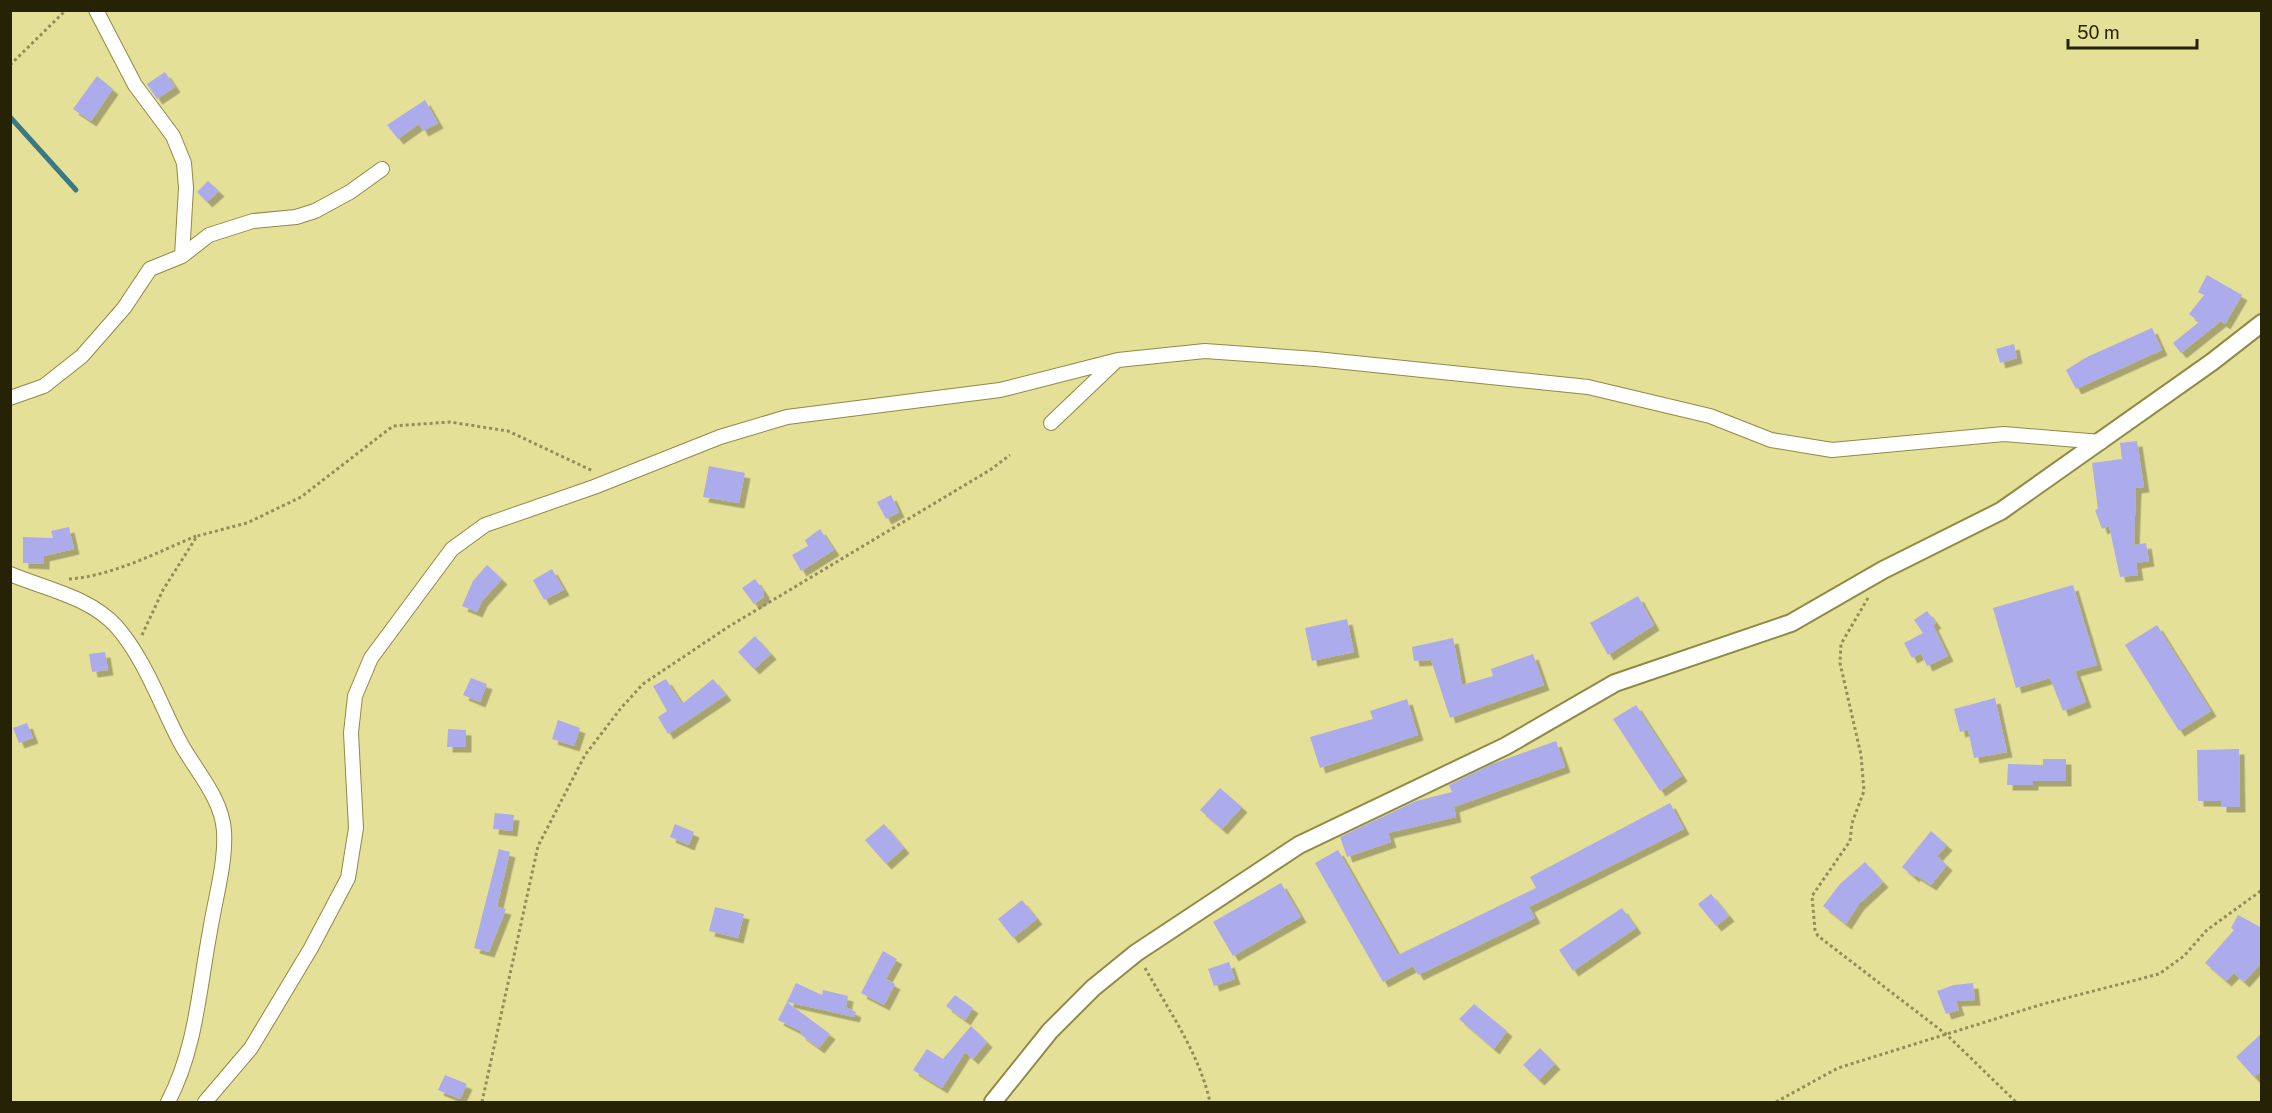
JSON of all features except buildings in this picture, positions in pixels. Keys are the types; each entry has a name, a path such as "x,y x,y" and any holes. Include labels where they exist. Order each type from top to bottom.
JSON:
{"street":[{"path":"96,10 135,85 173,136 184,164 186,188 182,256"},
{"path":"10,398 44,386 82,356 124,308 150,269 182,256 209,234 253,220 296,217 315,211 351,192 382,169"},
{"path":"993,1102 1050,1031 1093,988 1136,953 1299,845 1506,746 1616,683 1791,623 1883,570 2001,511 2101,442 2262,323"},
{"path":"205,1102 251,1047 311,948 348,878 356,828 351,733 355,696 371,658 452,549 486,525 720,437 787,417 1000,390 1118,360 1205,351 1545,381 1588,387 1710,416 1771,440 1832,450 2004,434 2101,442"},
{"path":"1051,423 1118,360"},
{"path":"10,574 83,601 115,626 134,653 181,744 205,782 224,831 218,886 191,1046 168,1102"}],"path":[{"path":"10,64 66,10"},
{"path":"61,579 84,578 134,562 197,536 247,523 301,497 393,426 450,422 508,431 613,479"},
{"path":"482,1102 538,846 585,755 621,708 644,684 728,627 990,470 1010,455"},
{"path":"134,653 163,590 197,536"},
{"path":"1883,570 1842,644 1840,663 1861,756 1864,791 1852,823 1850,841 1812,896 1815,930 1947,1035 2016,1102"},
{"path":"1776,1102 1838,1068 2043,1004 2159,974 2184,956 2207,930 2262,891"},
{"path":"1136,953 1203,1074 1210,1102"}],"waterway":[{"path":"10,117 76,190"}]}
